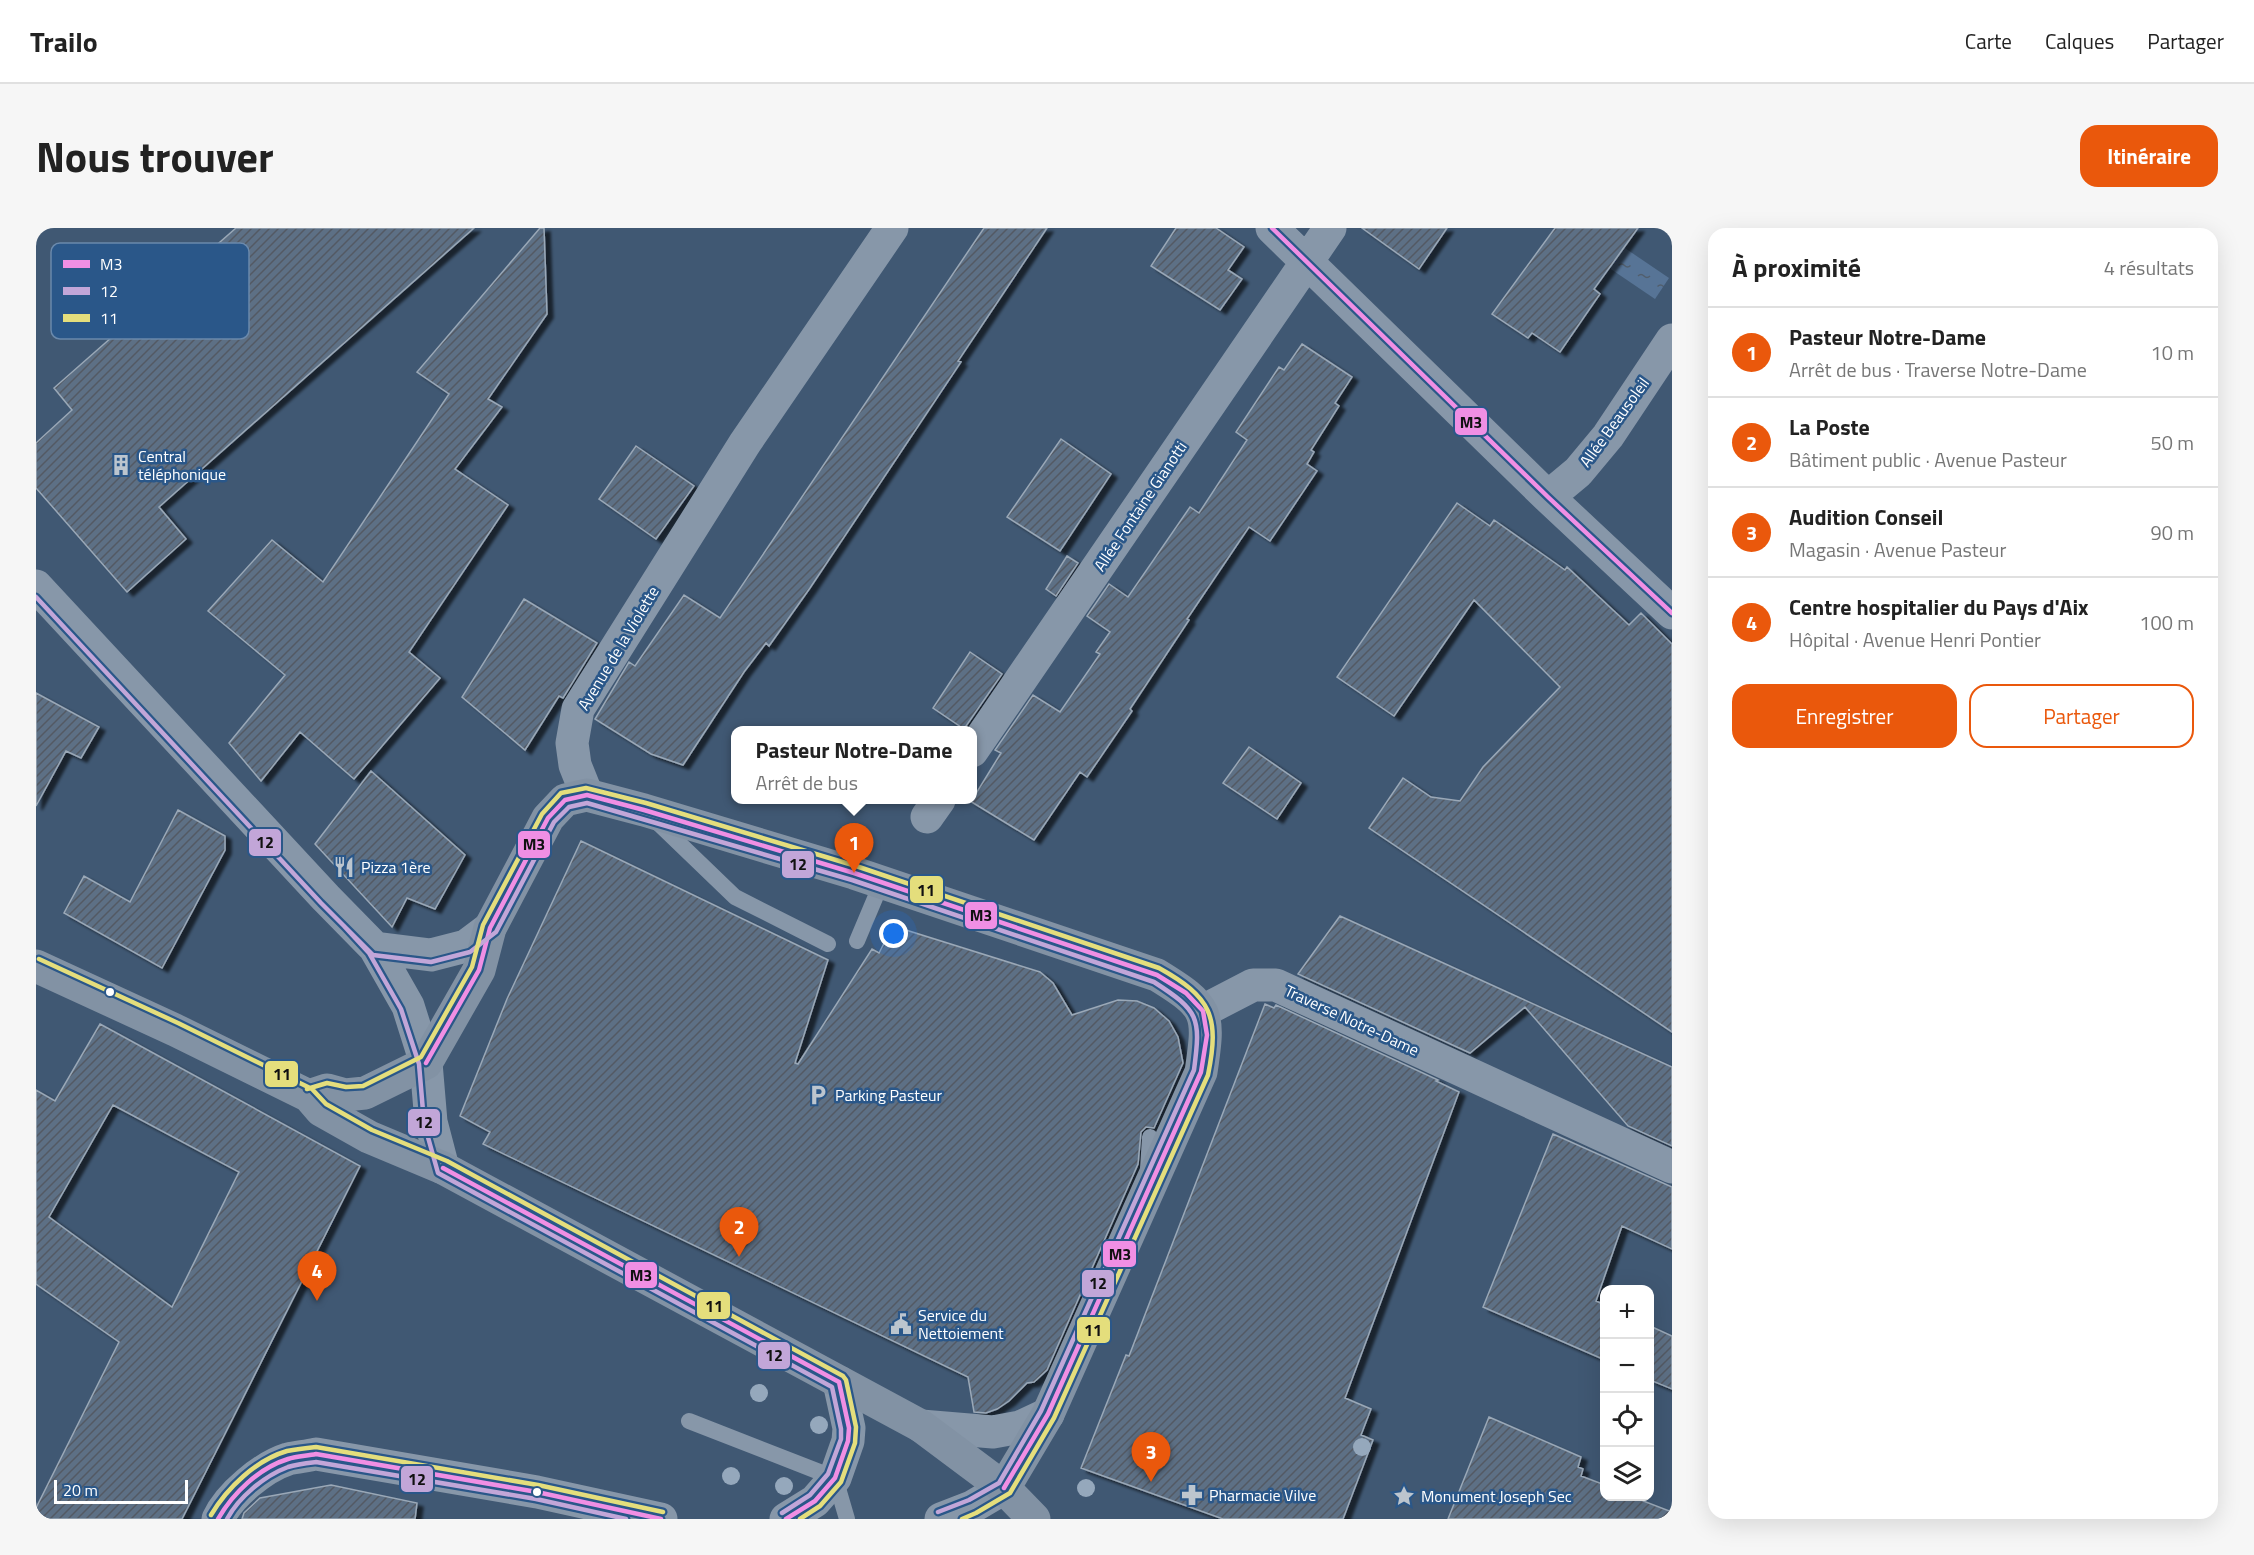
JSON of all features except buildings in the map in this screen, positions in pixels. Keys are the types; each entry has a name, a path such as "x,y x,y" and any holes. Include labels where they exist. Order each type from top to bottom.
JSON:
{"main road":[{"path":"309,1096 327,1090 345,1095 365,1093 426,1063 479,970 490,928 548,818 565,801 587,795 854,873 881,884 1157,975 1186,993 1203,1011 1207,1035 1200,1072 1048,1414 1004,1488"},
{"path":"36,966 175,1030 309,1096 321,1110 369,1137 443,1168 921,1426 1004,1488 1034,1519"}],"street":[{"name":"Avenue de la Violette","path":"587,795 575,765 572,743 578,709 745,443 892,228"},
{"path":"1272,228 1548,497 1672,613"},
{"name":"Allée Fontaine Gianotti","path":"977,744 1330,228"},
{"name":"Allée Beausoleil","path":"1548,497 1578,472 1608,436 1672,340"},
{"path":"36,586 375,948 408,1006 426,1063 431,1122 443,1168"},
{"path":"375,948 431,955 466,946 490,928"},
{"name":"Traverse Notre-Dame","path":"1203,1011 1254,985 1276,985 1672,1167"},
{"path":"786,1519 816,1502 835,1478 848,1441 849,1428 839,1382"},
{"path":"921,1426 993,1432 1020,1427 1048,1414"},
{"path":"218,1519 224,1506 255,1477 287,1459 316,1454 537,1492 661,1519"},
{"path":"941,1519 972,1507 1004,1488"}],"lane":[{"path":"644,810 735,897 828,944"},
{"path":"857,942 881,884"},
{"path":"1147,1194 1150,1137"},
{"path":"689,1421 835,1478 847,1519"}],"water":[{"path":"1610,238 1669,278 1655,299 1596,259"}],"transit line":[{"name":"M3","path":"1272,228 1548,497 1672,613"},
{"name":"12","path":"36,597 321,903 373,955 431,962 470,952 496,932 554,822 569,807 587,803 852,880 1154,982 1188,1009 1194,1017 1196,1027 1194,1070 1041,1411 999,1483 969,1500 938,1512"},
{"name":"11","path":"307,1089 327,1083 346,1087 363,1086 421,1057 472,967 483,925 542,814 561,793 586,788 646,803 856,866 1159,968 1177,979 1201,999 1207,1010 1213,1037 1208,1075 1054,1418 1010,1493 962,1519"},
{"name":"M3","path":"426,1063 479,970 490,928 548,818 565,800 587,795 854,873 1157,975 1186,993 1203,1011"},
{"name":"12","path":"344,926 369,953 401,1009 419,1064 424,1123 438,1173 832,1387 841,1439 828,1474 810,1495 782,1513"},
{"name":"11","path":"39,959 178,1023 312,1089 326,1104 372,1130 447,1161 843,1376 846,1380 856,1427 855,1443 841,1482 820,1506 800,1519"},
{"name":"M3","path":"1004,1488 1048,1414 1201,1072 1207,1035 1203,1011"},
{"name":"M3","path":"443,1168 839,1382"},
{"name":"M3","path":"786,1519 815,1501 835,1478 848,1441 849,1428 839,1382"},
{"name":"11","path":"211,1515 234,1485 264,1461 287,1451 316,1447 538,1485 663,1512"},
{"name":"M3","path":"218,1519 231,1500 257,1475 288,1459 316,1454 537,1492 661,1519"},
{"name":"12","path":"227,1519 245,1495 270,1476 291,1466 316,1462 536,1499 626,1519"}],"place":[{"name":"Central téléphonique","path":"121,465"},
{"name":"Pizza 1ère","path":"344,867"},
{"name":"Pasteur Notre-Dame","path":"854,873"},
{"name":"Parking Pasteur","path":"818,1095"},
{"name":"La Poste","path":"739,1257"},
{"name":"Centre hospitalier du Pays d'Aix","path":"317,1301"},
{"name":"Service du Nettoiement","path":"901,1324"},
{"name":"Audition Conseil","path":"1151,1482"},
{"name":"Pharmacie Vilve","path":"1192,1495"},
{"name":"Monument Joseph Sec","path":"1404,1496"}]}
